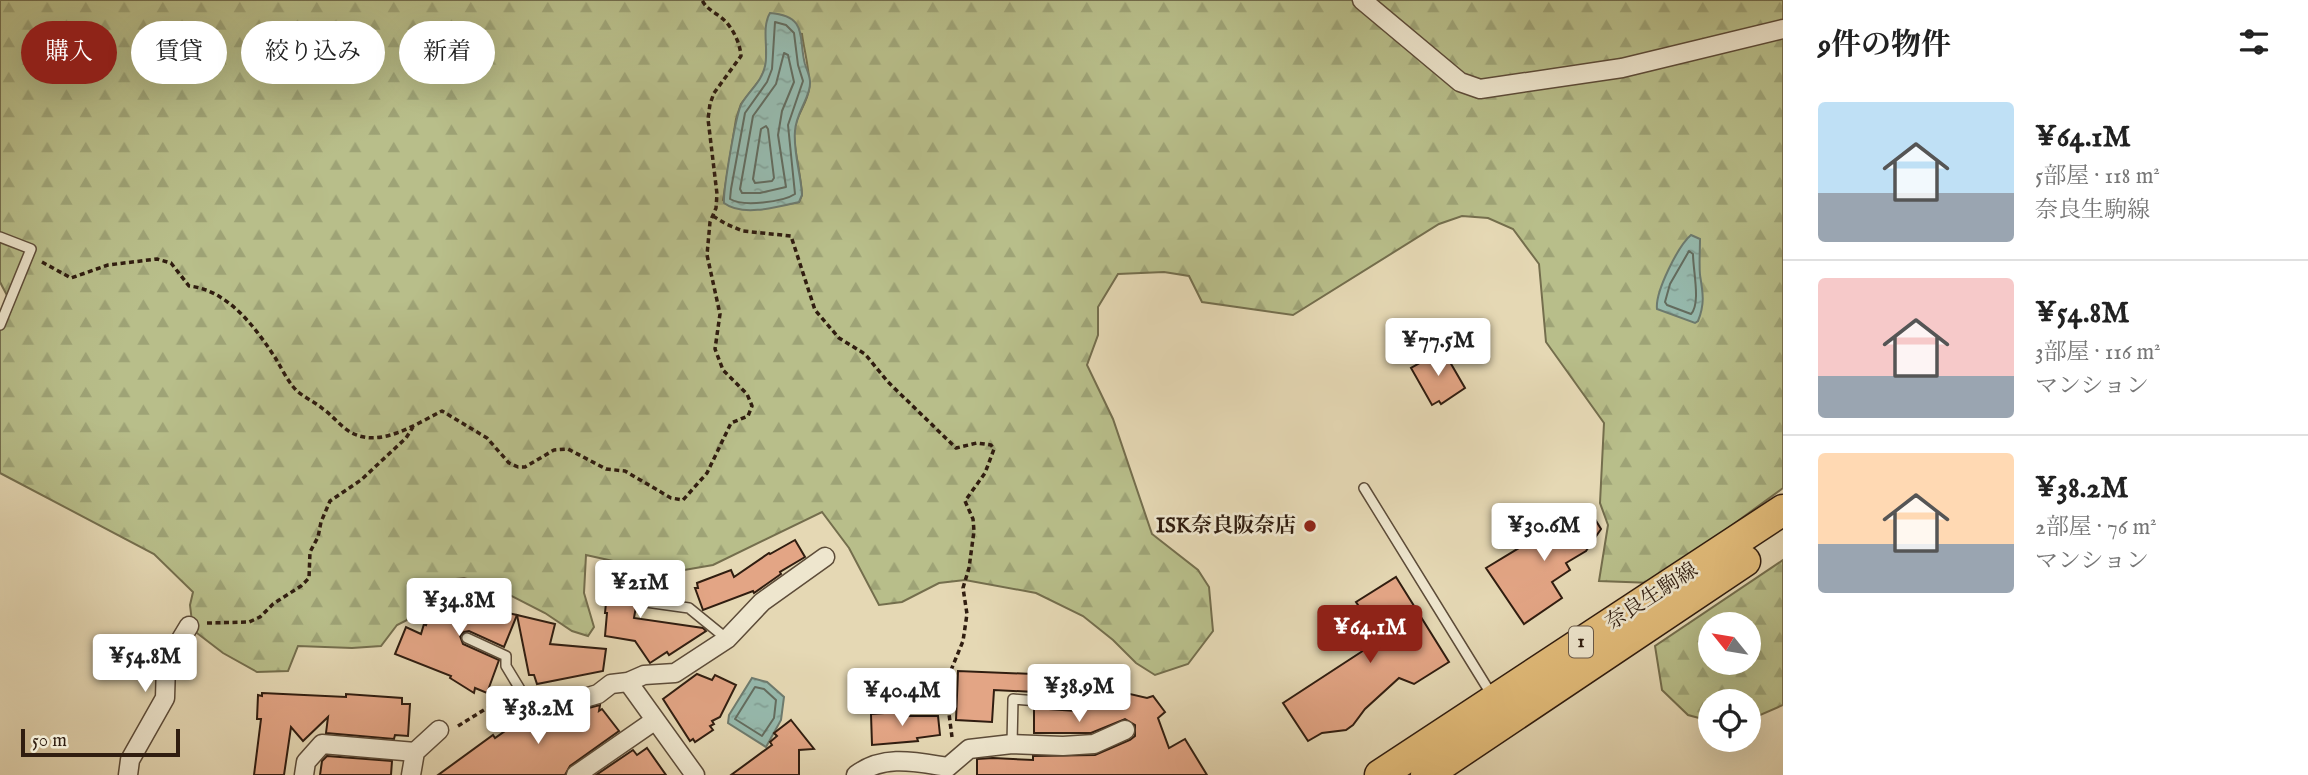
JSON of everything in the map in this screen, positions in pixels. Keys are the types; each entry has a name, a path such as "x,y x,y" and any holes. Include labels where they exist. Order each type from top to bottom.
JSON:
{"main road":[{"name":"奈良生駒線","path":"1380,775 1783,510"},
{"name":"奈良生駒線","path":"1426,775 1783,535"}],"street":[{"path":"1362,0 1460,82 1480,89 1622,68 1783,29"},
{"path":"526,699 581,699 598,694 611,684 628,682 644,675 675,673 727,639 762,602 825,558"},
{"path":"128,775 130,760 165,698 166,664 189,626"},
{"path":"628,682 695,775"},
{"path":"576,775 654,721"},
{"path":"411,775 415,751 439,730"},
{"path":"856,775 899,759 948,767 969,749 1012,744 1063,747 1094,744 1125,730"},
{"path":"304,775 306,762 322,744 415,751"}],"lane":[{"path":"0,237 31,249 0,325"},
{"path":"1364,488 1494,699"},
{"path":"646,602 689,608 727,639"},
{"path":"467,638 506,656 506,666 526,699"},
{"path":"1012,744 1013,699 1076,704"}],"path":[{"path":"29,254 71,278 108,265 157,259 171,263 189,286 205,289 235,307 266,344 295,389 322,407 353,434 382,438 442,411 487,438 503,457 518,467 525,467 554,450 568,449 606,469 625,471 671,498 683,500 708,473 730,424 748,416 752,406 747,394 723,370 715,349 720,314 707,255 717,194 708,119 710,104 714,93 741,56 733,32 725,20 705,7 702,0"},
{"path":"713,216 726,225 743,230 791,236 815,310 839,338 865,354 888,382 956,448 977,443 991,445 994,449 985,473 965,502 973,519 974,531 970,568 963,588 967,614 963,641 948,675 946,691 951,734 959,758"},
{"path":"189,626 248,622 260,617 273,604 301,586 309,578 310,552 330,501 361,480 406,438 414,425"},
{"path":"439,730 446,732 488,708 516,705 526,699"}],"green space":[{"path":"0,0 1783,0 1783,488 1653,583 1599,581 1608,525 1600,503 1604,423 1546,342 1539,264 1513,229 1488,218 1462,216 1439,224 1293,315 1202,302 1189,276 1164,272 1118,274 1098,307 1098,335 1087,365 1113,419 1152,534 1198,570 1209,587 1213,631 1188,664 1155,675 1136,663 1083,616 1036,593 965,580 939,583 902,602 879,605 849,548 822,512 713,565 667,573 586,555 584,593 594,627 588,636 572,631 545,613 496,588 464,578 439,581 421,613 397,625 381,646 298,646 288,671 257,672 223,653 193,630 190,605 193,592 154,554 0,473 0,326 11,303 0,282","holes":["766,30 802,34 808,70 808,95 798,117 794,135 802,195 799,202 761,209 723,200 736,119 741,104 761,78 766,66"]},
{"path":"1783,560 1783,705 1761,715 1761,689 1698,689 1698,718 1688,715 1662,690 1655,646 1698,617 1698,676 1761,675 1761,612 1706,612"}],"water":[{"path":"770,13 791,19 800,30 810,80 795,131 802,195 799,202 760,210 740,209 724,203 733,135 739,109 765,66 766,25"},
{"path":"1691,235 1700,239 1703,293 1702,309 1695,323 1657,309 1657,301 1668,270"},
{"path":"752,678 767,682 784,697 781,720 766,747 728,723 729,715"}],"building":[{"path":"1443,350 1465,388 1441,404 1439,401 1432,405 1411,368"},
{"path":"1587,506 1601,529 1586,551 1566,563 1570,570 1552,582 1562,598 1524,624 1486,568 1547,531 1543,525 1566,511"},
{"path":"795,540 805,557 780,572 781,574 754,593 753,591 703,610 695,588 698,588 697,583 731,570 734,577 769,553"},
{"path":"606,571 632,574 632,577 641,578 634,618 703,628 706,631 669,655 667,652 650,663 635,641 605,636 607,613 606,603 602,602"},
{"path":"1396,577 1449,662 1414,684 1399,678 1346,730 1322,733 1308,741 1283,703 1381,639 1356,602"},
{"path":"447,587 492,600 510,608 508,613 517,615 504,647 469,631 460,636 463,644 499,660 487,693 475,688 474,693 450,678 451,676 395,654 406,627 421,634 439,590 445,592"},
{"path":"517,615 555,624 550,644 606,649 603,671 537,684 534,675 529,675"},
{"path":"1034,666 1099,670 1098,674 1111,674 1111,680 1120,680 1121,692 1147,698 1153,696 1165,712 1158,718 1169,748 1185,739 1207,775 977,775 977,759 1033,760 1033,756 1095,755 1135,736 1135,725 1125,719 1091,733 1034,733 1034,708 1076,711 1083,704 1077,697 1035,692 994,690 992,722 956,720 958,671 1033,674"},
{"path":"697,674 712,680 715,675 736,685 720,717 712,721 714,724 710,726 713,730 695,742 693,739 690,741 663,699"},
{"path":"262,693 402,698 402,704 410,704 408,736 395,735 394,739 326,733 328,717 303,741 291,727 284,775 254,775 261,719 257,719 258,695 262,696"},
{"path":"600,705 599,711 602,709 619,731 570,766 565,775 438,775 493,735 495,738 525,717 529,723 542,714 546,719"},
{"path":"898,712 898,716 938,716 940,735 917,738 918,741 872,745 871,714"},
{"path":"791,720 814,749 799,750 799,775 731,775 772,745 770,742 777,736 774,733"},
{"path":"647,748 666,775 596,775 633,750 637,755"},
{"path":"327,756 392,761 391,775 320,775 322,761"}],"place":[{"name":"ISK奈良阪奈店","path":"1310,526"}]}
